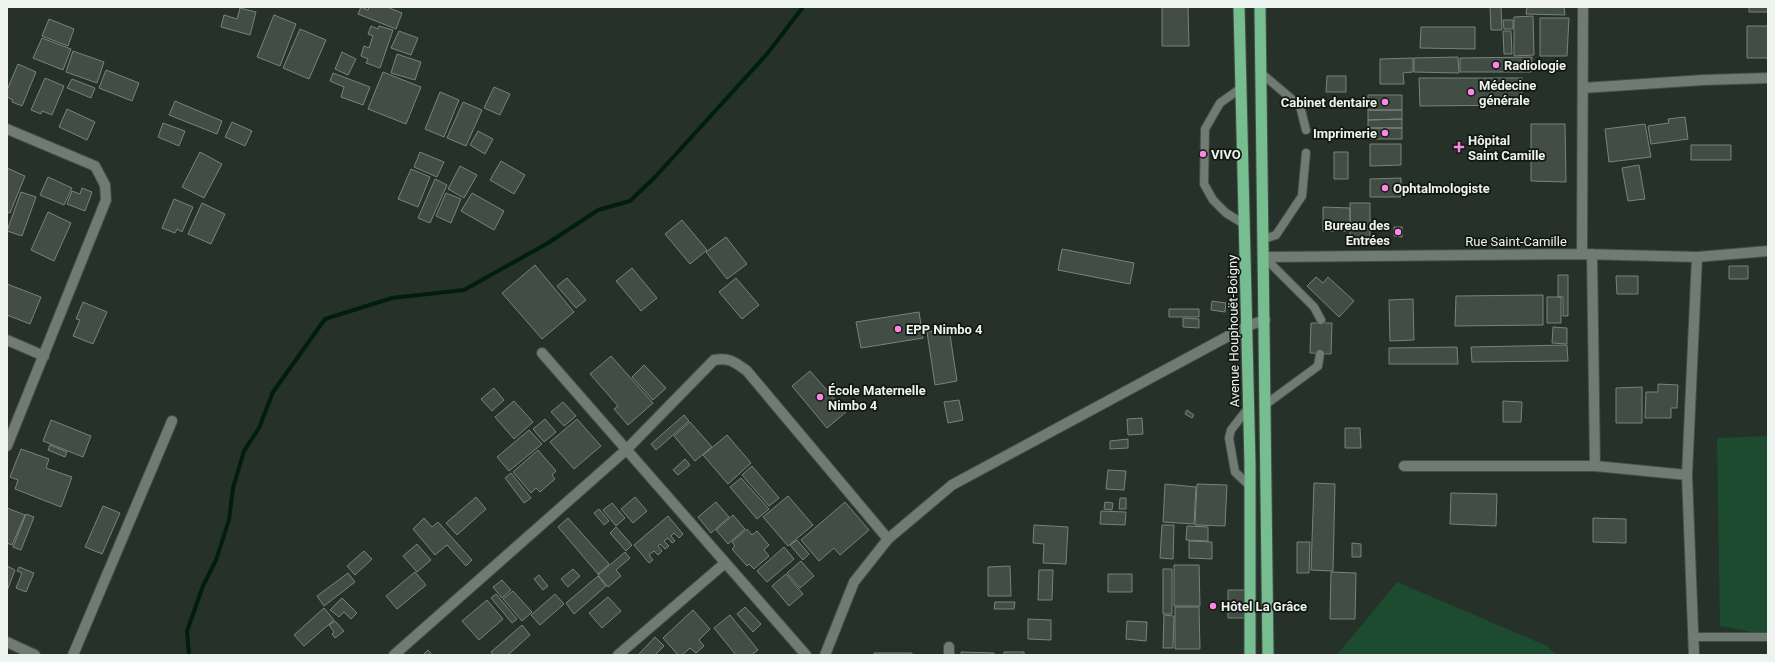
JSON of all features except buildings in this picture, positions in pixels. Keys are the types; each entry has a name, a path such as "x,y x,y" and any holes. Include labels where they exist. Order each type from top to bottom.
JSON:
{"highway":[{"name":"Avenue Houphouët-Boigny","path":"1239,7 1249,407 1250,655"},
{"path":"1260,7 1268,655"}],"street":[{"path":"1583,7 1583,88 1587,254 1595,466"},
{"path":"1583,88 1703,80 1768,78"},
{"path":"7,129 94,166 104,186 106,200 44,356 10,433 7,446"},
{"name":"Rue Saint-Camille","path":"1264,257 1587,254 1697,256 1768,251"},
{"path":"1694,655 1687,474 1697,256"},
{"path":"825,655 854,582 888,539 952,485 1247,326 1265,320"},
{"path":"7,340 44,356"},
{"path":"542,353 806,655"},
{"path":"394,655 626,450 714,360 724,358 733,360 747,371 888,539"},
{"path":"74,655 172,421"},
{"path":"1404,466 1595,466 1687,474"},
{"path":"618,655 725,563"},
{"path":"7,642 35,655"}],"lane":[{"path":"1261,73 1300,106 1306,130"},
{"path":"1241,88 1220,103 1205,129 1204,184 1213,200 1226,213 1244,224"},
{"path":"1264,239 1276,235 1302,196 1306,153"},
{"path":"1264,257 1314,307 1321,320"},
{"path":"1265,405 1318,366 1320,354"},
{"path":"1249,407 1231,430 1230,438 1235,472 1250,487"},
{"path":"1694,638 1768,637"}],"green space":[{"path":"1768,436 1768,635 1720,626 1717,438"},
{"path":"1397,582 1547,646 1556,655 1337,655"}],"waterway":[{"path":"189,655 187,631 203,586 216,560 229,520 233,488 244,451 259,428 273,392 325,319 392,298 464,290 548,243 598,210 630,201 656,176 767,54 803,7"}],"place":[{"name":"Radiologie","path":"1496,65"},
{"name":"Médecine générale","path":"1471,92"},
{"name":"Cabinet dentaire","path":"1385,102"},
{"name":"Imprimerie","path":"1385,133"},
{"name":"Hôpital Saint Camille","path":"1459,147"},
{"name":"VIVO","path":"1203,154"},
{"name":"Ophtalmologiste","path":"1385,188"},
{"name":"Bureau des Entrées","path":"1398,232"},
{"name":"EPP Nimbo 4","path":"898,329"},
{"name":"École Maternelle Nimbo 4","path":"820,397"},
{"name":"Hôtel La Grâce","path":"1213,606"}]}
